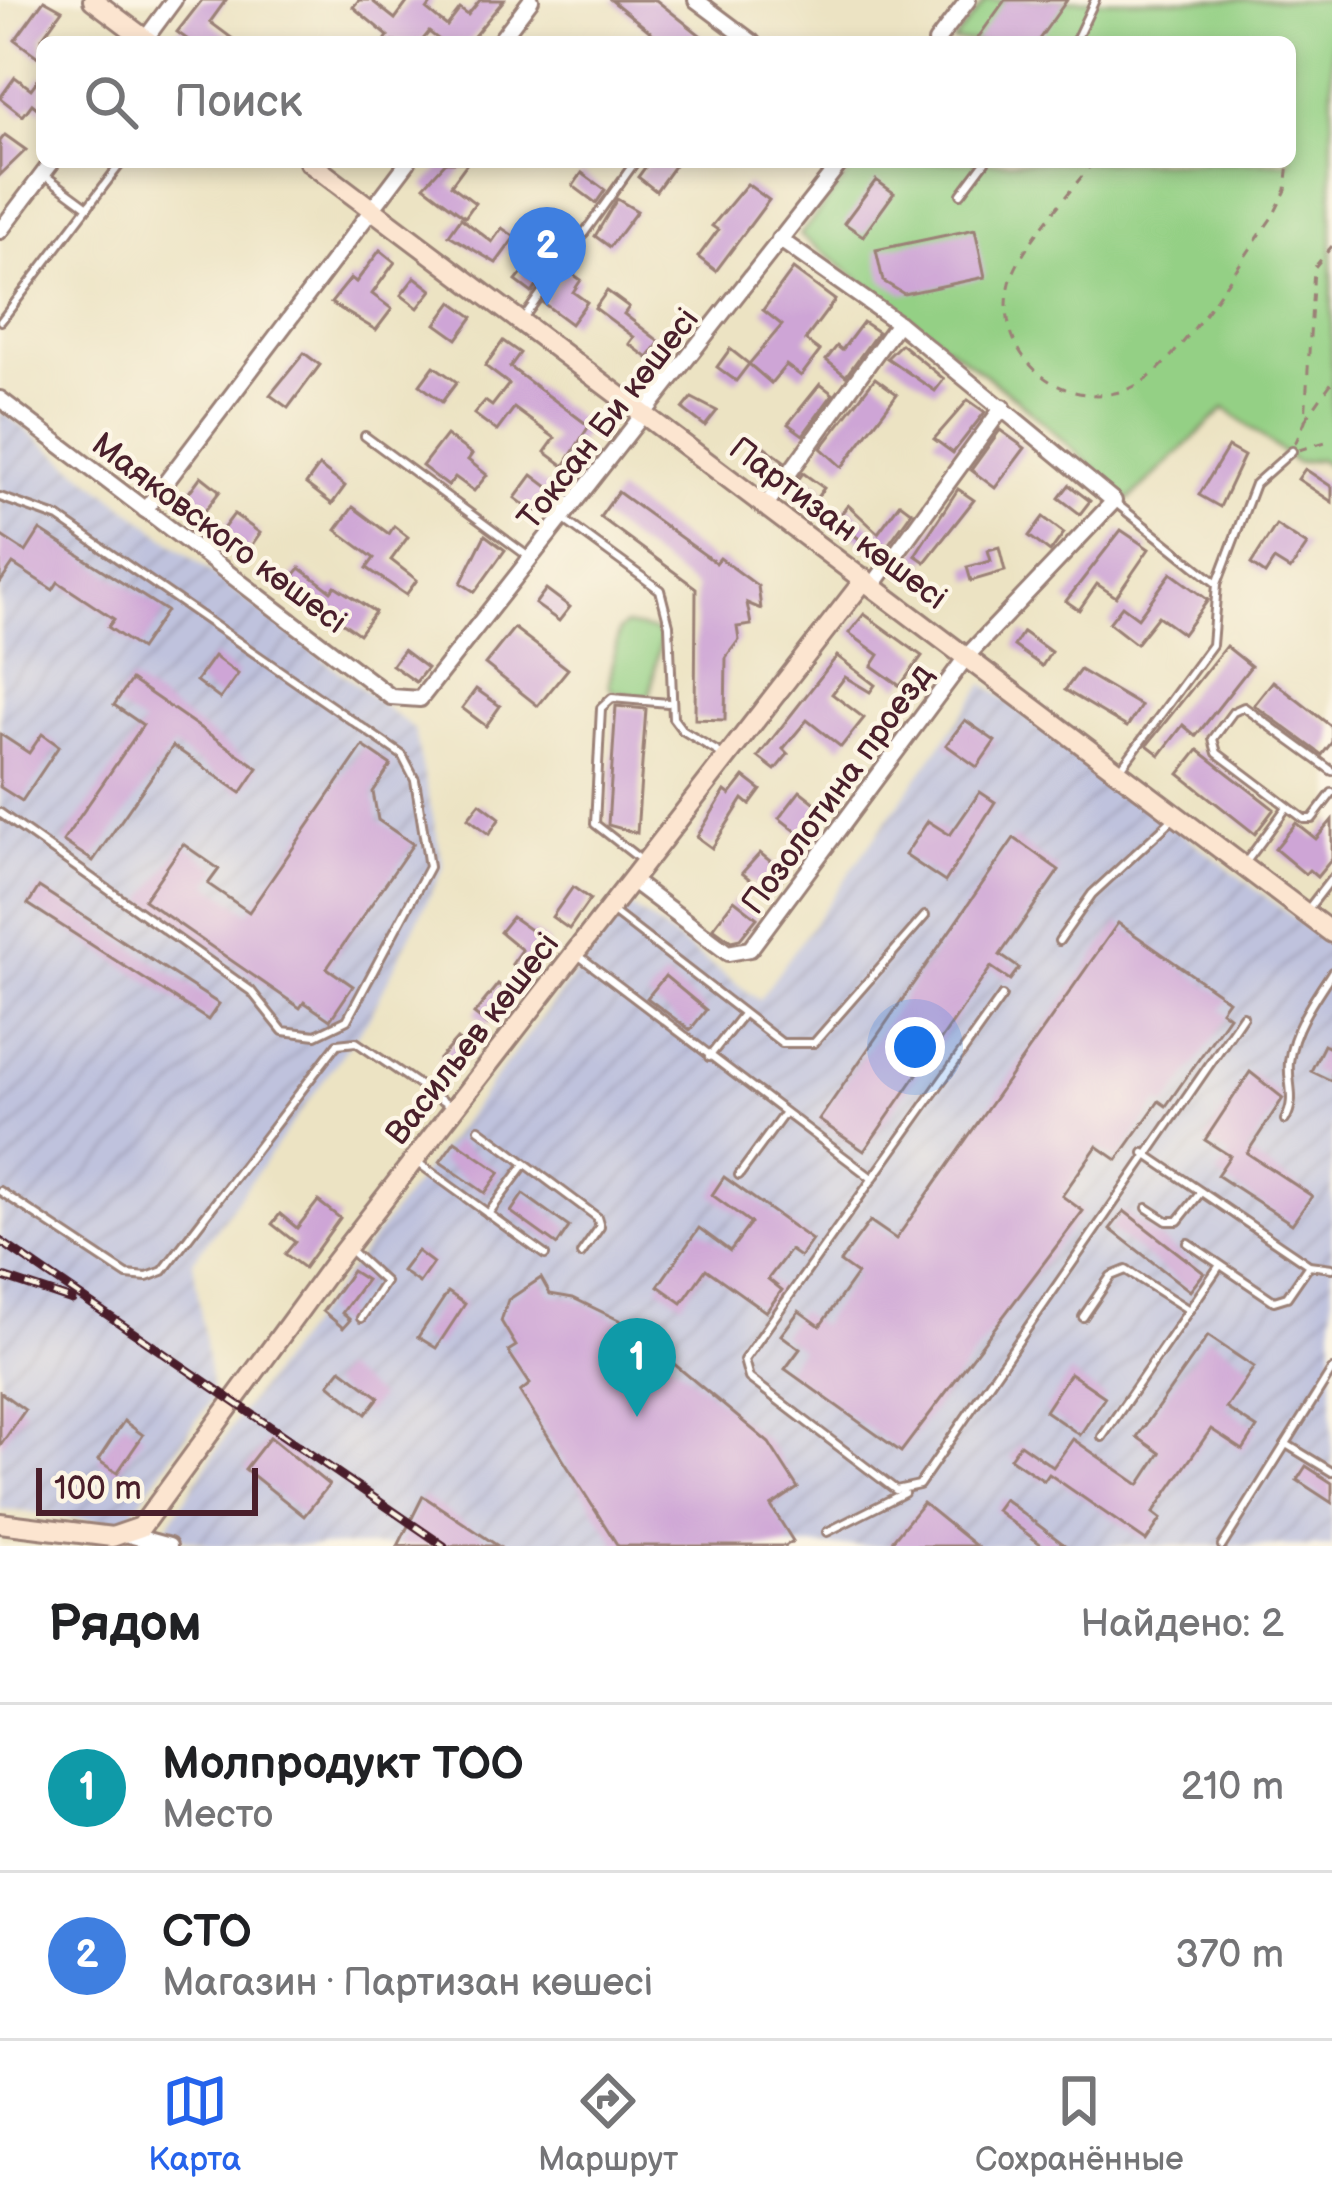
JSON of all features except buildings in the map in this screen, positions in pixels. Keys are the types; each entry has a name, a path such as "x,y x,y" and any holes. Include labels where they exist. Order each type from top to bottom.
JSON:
{"main road":[{"path":"93,0 139,36"},
{"name":"Партизан көшесі","path":"317,168 1332,933"},
{"name":"Васильев көшесі","path":"129,1535 152,1516 188,1458 346,1247 869,582"},
{"path":"0,1523 129,1535"}],"street":[{"path":"149,36 174,0"},
{"path":"504,36 531,0"},
{"path":"941,36 968,0"},
{"path":"707,3 745,36"},
{"path":"0,231 47,168"},
{"path":"146,510 404,168"},
{"name":"Токсан Би көшесі","path":"410,701 427,694 836,168"},
{"path":"779,239 898,323 1114,501"},
{"path":"766,505 898,323"},
{"name":"Маяковского көшесі","path":"0,399 391,697 410,701"},
{"name":"Васильев көшесі","path":"869,582 1003,407"},
{"name":"Позолотина проезд","path":"632,880 722,949 744,953 967,656 1114,501"},
{"path":"129,1535 170,1546"}],"lane":[{"path":"1078,36 1095,0"},
{"path":"47,168 88,207"},
{"path":"1,321 117,168"},
{"path":"521,322 631,168"},
{"path":"961,194 981,168"},
{"path":"364,436 532,559"},
{"path":"1119,772 1212,645 1217,584 1255,484 1292,452"},
{"path":"0,497 59,518 402,755 415,780 429,868 347,1020 329,1033 304,1037 284,1031 251,991 0,812"},
{"path":"1114,501 1217,584"},
{"path":"563,519 660,590 669,625 668,703 682,730 727,758"},
{"path":"645,862 595,824 601,708 612,698 668,703"},
{"path":"1332,771 1244,707 1236,709 1215,735 1214,749 1308,820 1332,793"},
{"path":"1244,865 1287,807"},
{"path":"1058,940 1092,894 1177,816"},
{"path":"1305,912 1332,878"},
{"path":"609,909 782,1043 814,1043 925,916"},
{"path":"575,952 783,1115 873,1179"},
{"path":"1285,1120 1293,1098 1290,1057 1303,1018 1332,972"},
{"path":"907,1491 896,1490 749,1378 746,1354 1001,996"},
{"path":"709,1058 743,1014"},
{"path":"826,1532 919,1485 1243,1016"},
{"path":"0,1191 127,1275 147,1277 163,1271 337,1044 356,1042 454,1109"},
{"path":"739,1175 783,1115"},
{"path":"479,1129 597,1216 598,1232 581,1254"},
{"path":"1144,1153 1309,1265 1332,1268"},
{"path":"415,1160 544,1255"},
{"path":"488,1214 526,1163"},
{"path":"1147,1208 1167,1221 1178,1221 1201,1192"},
{"path":"1188,1243 1274,1301 1287,1297 1309,1265"},
{"path":"346,1247 385,1282 361,1318"},
{"path":"1102,1437 1220,1265"},
{"path":"1083,1317 1112,1276 1126,1270 1189,1310"},
{"path":"1222,1546 1332,1370"},
{"path":"1286,1444 1332,1472"}],"path":[{"path":"1089,168 1014,272 1007,304 1018,349 1036,372 1062,388 1096,395 1132,388 1160,368 1274,216 1286,190 1288,168"},
{"path":"1304,421 1314,268 1332,246"},
{"path":"1292,452 1304,421 1332,382"},
{"path":"1292,452 1332,440"}],"shaded area":[{"path":"0,410 414,729 444,867 370,1016 193,1261 213,1397 124,1524 0,1509"},
{"path":"984,684 1332,947 1332,1546 213,1546 163,1533 242,1411 628,904 759,1000"}],"green space":[{"path":"986,0 1332,0 1332,468 1319,459 1296,463 1225,408 1129,500 1017,399 800,235 853,168 1296,168 1296,36 958,36"},
{"path":"626,625 657,631 661,637 650,694 645,698 612,691 609,684 619,630"}],"railway":[{"path":"0,1241 444,1546"},
{"path":"0,1276 72,1300"}],"place":[{"name":"СТО","path":"547,306"},
{"name":"Молпродукт ТОО","path":"637,1417"}]}
